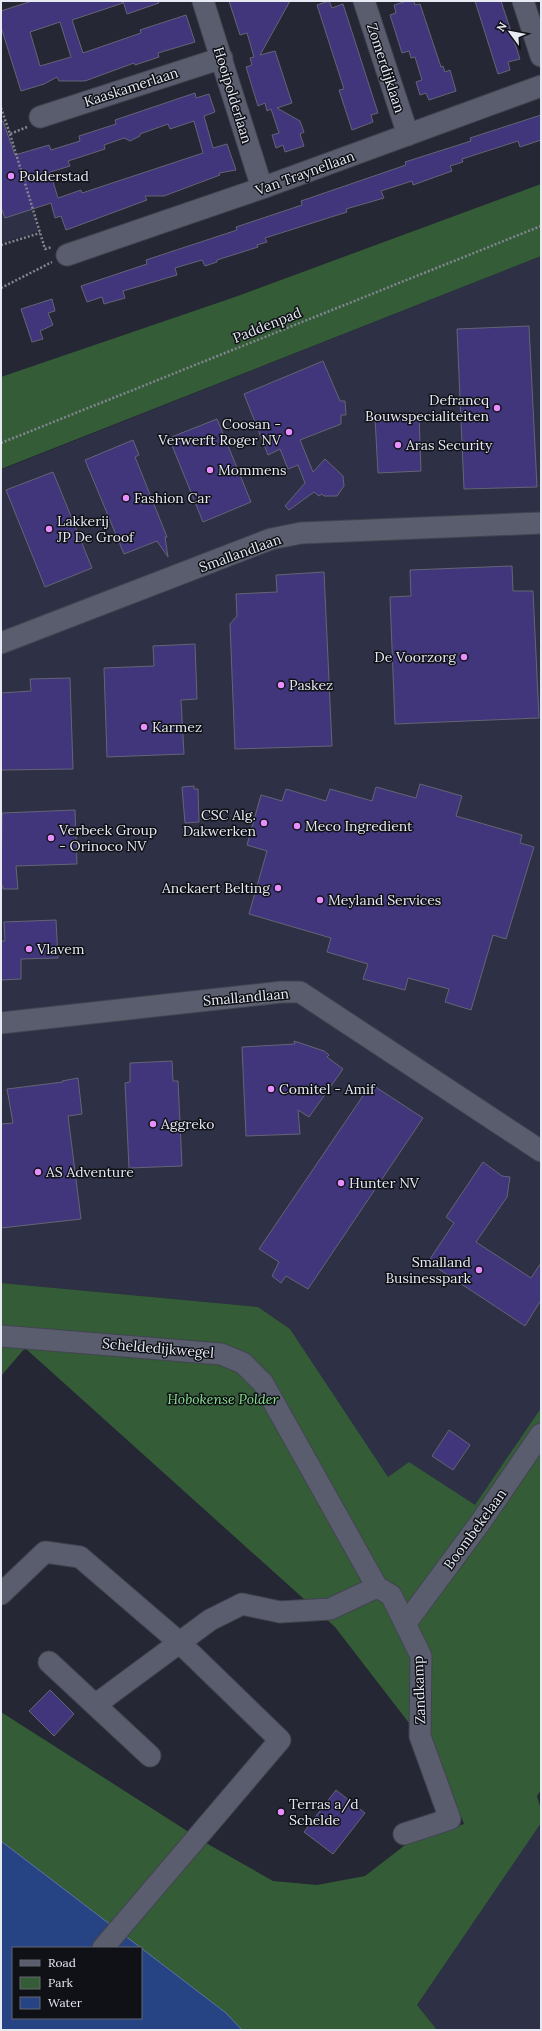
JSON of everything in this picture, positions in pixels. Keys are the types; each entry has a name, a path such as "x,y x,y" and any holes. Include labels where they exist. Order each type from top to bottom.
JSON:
{"street":[{"name":"Hooipolderlaan","path":"203,1 262,188"},
{"name":"Zomerdijklaan","path":"364,1 408,135"},
{"path":"523,1 541,56"},
{"name":"Kaaskamerlaan","path":"40,116 222,58"},
{"name":"Van Traynellaan","path":"67,255 262,188 541,86"},
{"name":"Smallandlaan","path":"1,643 271,539 301,533 541,523"},
{"name":"Smallandlaan","path":"1,1023 282,992 300,992 541,1151"},
{"name":"Scheldedijkwegel","path":"1,1336 220,1354 243,1363 263,1383 377,1587"},
{"name":"Boombekelaan","path":"406,1623 480,1524 541,1434"},
{"path":"1,1594 45,1552 80,1557 180,1643 280,1740 104,1947"},
{"path":"95,1705 210,1620 242,1604 280,1612 330,1609 377,1587"},
{"name":"Zandkamp","path":"377,1587 391,1596 406,1623 421,1656 420,1736 450,1819 404,1834"},
{"path":"50,1662 150,1756"}],"path":[{"path":"1,108 45,249 63,244 67,255 1,288"},
{"path":"10,134 29,126 40,116"},
{"name":"Paddenpad","path":"1,443 541,226"},
{"path":"1,245 40,233"}],"shaded area":[{"name":"Polderstad","path":"1,115 39,231 1,243"},
{"path":"541,256 541,1408 475,1506 409,1462 388,1477 290,1329 258,1307 1,1283 1,470"},
{"path":"541,1823 541,2030 437,2030 417,2005"}],"green space":[{"path":"541,184 541,256 1,469 1,377 235,297"},
{"name":"Hobokense Polder","path":"1,1283 258,1307 290,1329 388,1477 409,1462 475,1505 541,1408 541,1790 537,1796 541,1810 541,1823 417,2005 437,2030 242,2030 226,2013 142,1949 142,1947 140,1947 1,1841 1,1712 206,1843 273,1881 317,1885 365,1876 413,1839 464,1824 427,1736 409,1723 335,1627 25,1348 1,1376"}],"water":[{"path":"1,1841 140,1947 12,1947 12,2019 142,2019 142,1949 226,2013 242,2030 1,2030"}],"building":[{"path":"32,1 122,1 123,3 72,20 83,53 141,33 140,30 186,15 195,42 158,53 159,57 135,65 134,63 85,81 59,81 57,77 44,84 21,91 1,27 1,11","holes":["60,22 71,57 40,66 30,32"]},
{"path":"123,1 158,1 159,3 127,14"},
{"path":"229,1 290,1 260,55 275,51 292,103 277,108 300,121 304,132 300,134 304,146 285,152 283,145 276,148 272,135 279,133 271,109 267,111 265,103 258,106 246,67 252,65 250,58 254,57 247,33 240,35"},
{"path":"329,1 332,8 343,4 378,113 371,115 373,122 352,130 339,90 344,89 317,5"},
{"path":"407,1 414,1 415,5 420,4 441,67 443,66 445,72 450,70 456,91 429,100 426,93 420,95 416,82 422,80 415,57 411,58 409,51 402,53 390,15 396,13 394,5"},
{"path":"475,1 501,1 520,59 508,62 510,70 498,74"},
{"path":"195,93 196,98 209,94 215,112 204,116 213,148 227,144 236,170 219,173 220,175 164,196 145,196 147,200 66,230 61,216 55,218 51,203 5,218 1,207 1,122 3,121 15,155 49,145 51,150 80,141 79,136 116,124 115,120","holes":["194,121 203,153 82,193 81,190 58,198 50,172 70,166 68,161 105,149 104,145 124,138 130,141 140,136 140,134 168,124 170,129"]},
{"path":"541,115 541,140 520,147 518,141 462,159 463,162 450,166 452,171 413,185 412,181 381,191 384,198 346,209 347,212 265,238 267,242 257,245 258,247 217,260 217,262 205,266 202,260 175,268 177,275 123,291 125,298 104,304 102,297 87,302 81,286 147,264 146,260 237,230 236,227 302,205 301,201 406,165 405,162 471,141 470,138"},
{"path":"52,299 55,311 48,313 53,325 40,331 43,339 32,342 21,309"},
{"name":"Defrancq Bouwspecialiteiten","path":"529,326 537,487 464,489 457,329"},
{"name":"Coosan - Verwerft Roger NV","path":"323,361 340,401 345,401 346,415 341,415 341,424 300,440 313,472 325,459 343,476 344,486 337,496 324,496 322,494 319,496 314,492 289,510 285,506 305,483 298,465 288,469 280,449 268,455 244,394"},
{"name":"Aras Security","path":"419,416 421,471 378,473 375,418"},
{"name":"Mommens","path":"217,419 251,502 203,522 169,438"},
{"name":"Fashion Car","path":"133,440 139,455 135,457 167,537 165,537 168,557 157,541 124,554 85,460"},
{"name":"Lakkerij JP De Groof","path":"53,472 92,568 45,587 6,490"},
{"name":"De Voorzorg","path":"512,566 513,591 533,591 539,718 395,724 390,597 411,596 410,570"},
{"name":"Paskez","path":"324,572 332,746 235,749 230,624 237,616 236,594 277,592 276,575"},
{"name":"Karmez","path":"195,644 197,699 181,700 184,754 107,757 104,668 154,666 153,646"},
{"path":"70,678 73,769 1,770 1,693 31,691 30,679"},
{"path":"420,784 462,796 456,816 522,835 520,843 534,847 506,939 493,935 471,1010 445,1002 449,989 408,978 405,990 363,979 368,964 327,952 331,938 249,914 267,851 247,845 261,795 282,801 286,789 326,801 330,789 372,801 376,787 416,798"},
{"path":"194,786 194,789 198,789 199,822 185,823 182,787"},
{"name":"Verbeek Group - Orinoco NV","path":"75,810 77,864 16,866 18,889 3,889 3,886 1,886 2,813"},
{"name":"Vlavem","path":"56,920 58,958 21,959 21,979 1,980 1,941 5,941 4,922"},
{"name":"Comitel - Amif","path":"294,1041 324,1051 329,1055 327,1057 343,1069 309,1117 298,1110 300,1134 246,1136 242,1047 295,1044"},
{"name":"Aggreko","path":"172,1061 173,1081 178,1081 182,1166 129,1168 125,1083 130,1082 130,1063"},
{"name":"AS Adventure","path":"78,1078 82,1114 68,1116 81,1219 1,1228 1,1124 13,1123 7,1089 63,1082 62,1081"},
{"name":"Hunter NV","path":"371,1084 423,1118 308,1289 286,1276 281,1283 272,1276 279,1262 259,1249"},
{"name":"Smalland Businesspark","path":"483,1162 502,1176 510,1177 507,1197 476,1242 531,1278 541,1263 541,1300 525,1326 428,1262 454,1223 446,1217"},
{"path":"449,1430 470,1445 453,1470 432,1456"},
{"path":"50,1690 74,1714 54,1736 29,1711"},
{"path":"336,1790 365,1813 333,1854 304,1832"}],"place":[{"name":"Polderstad","path":"11,176"},
{"name":"Defrancq Bouwspecialiteiten","path":"497,408"},
{"name":"Coosan - Verwerft Roger NV","path":"289,432"},
{"name":"Aras Security","path":"398,445"},
{"name":"Mommens","path":"210,470"},
{"name":"Fashion Car","path":"126,498"},
{"name":"Lakkerij JP De Groof","path":"49,529"},
{"name":"De Voorzorg","path":"464,657"},
{"name":"Paskez","path":"281,685"},
{"name":"Karmez","path":"144,727"},
{"name":"CSC Alg. Dakwerken","path":"264,823"},
{"name":"Meco Ingredient","path":"297,826"},
{"name":"Verbeek Group - Orinoco NV","path":"51,838"},
{"name":"Anckaert Belting","path":"278,888"},
{"name":"Meyland Services","path":"320,900"},
{"name":"Vlavem","path":"29,949"},
{"name":"Comitel - Amif","path":"271,1089"},
{"name":"Aggreko","path":"153,1124"},
{"name":"AS Adventure","path":"38,1172"},
{"name":"Hunter NV","path":"341,1183"},
{"name":"Smalland Businesspark","path":"479,1270"},
{"name":"Terras a/d Schelde","path":"281,1812"}]}
